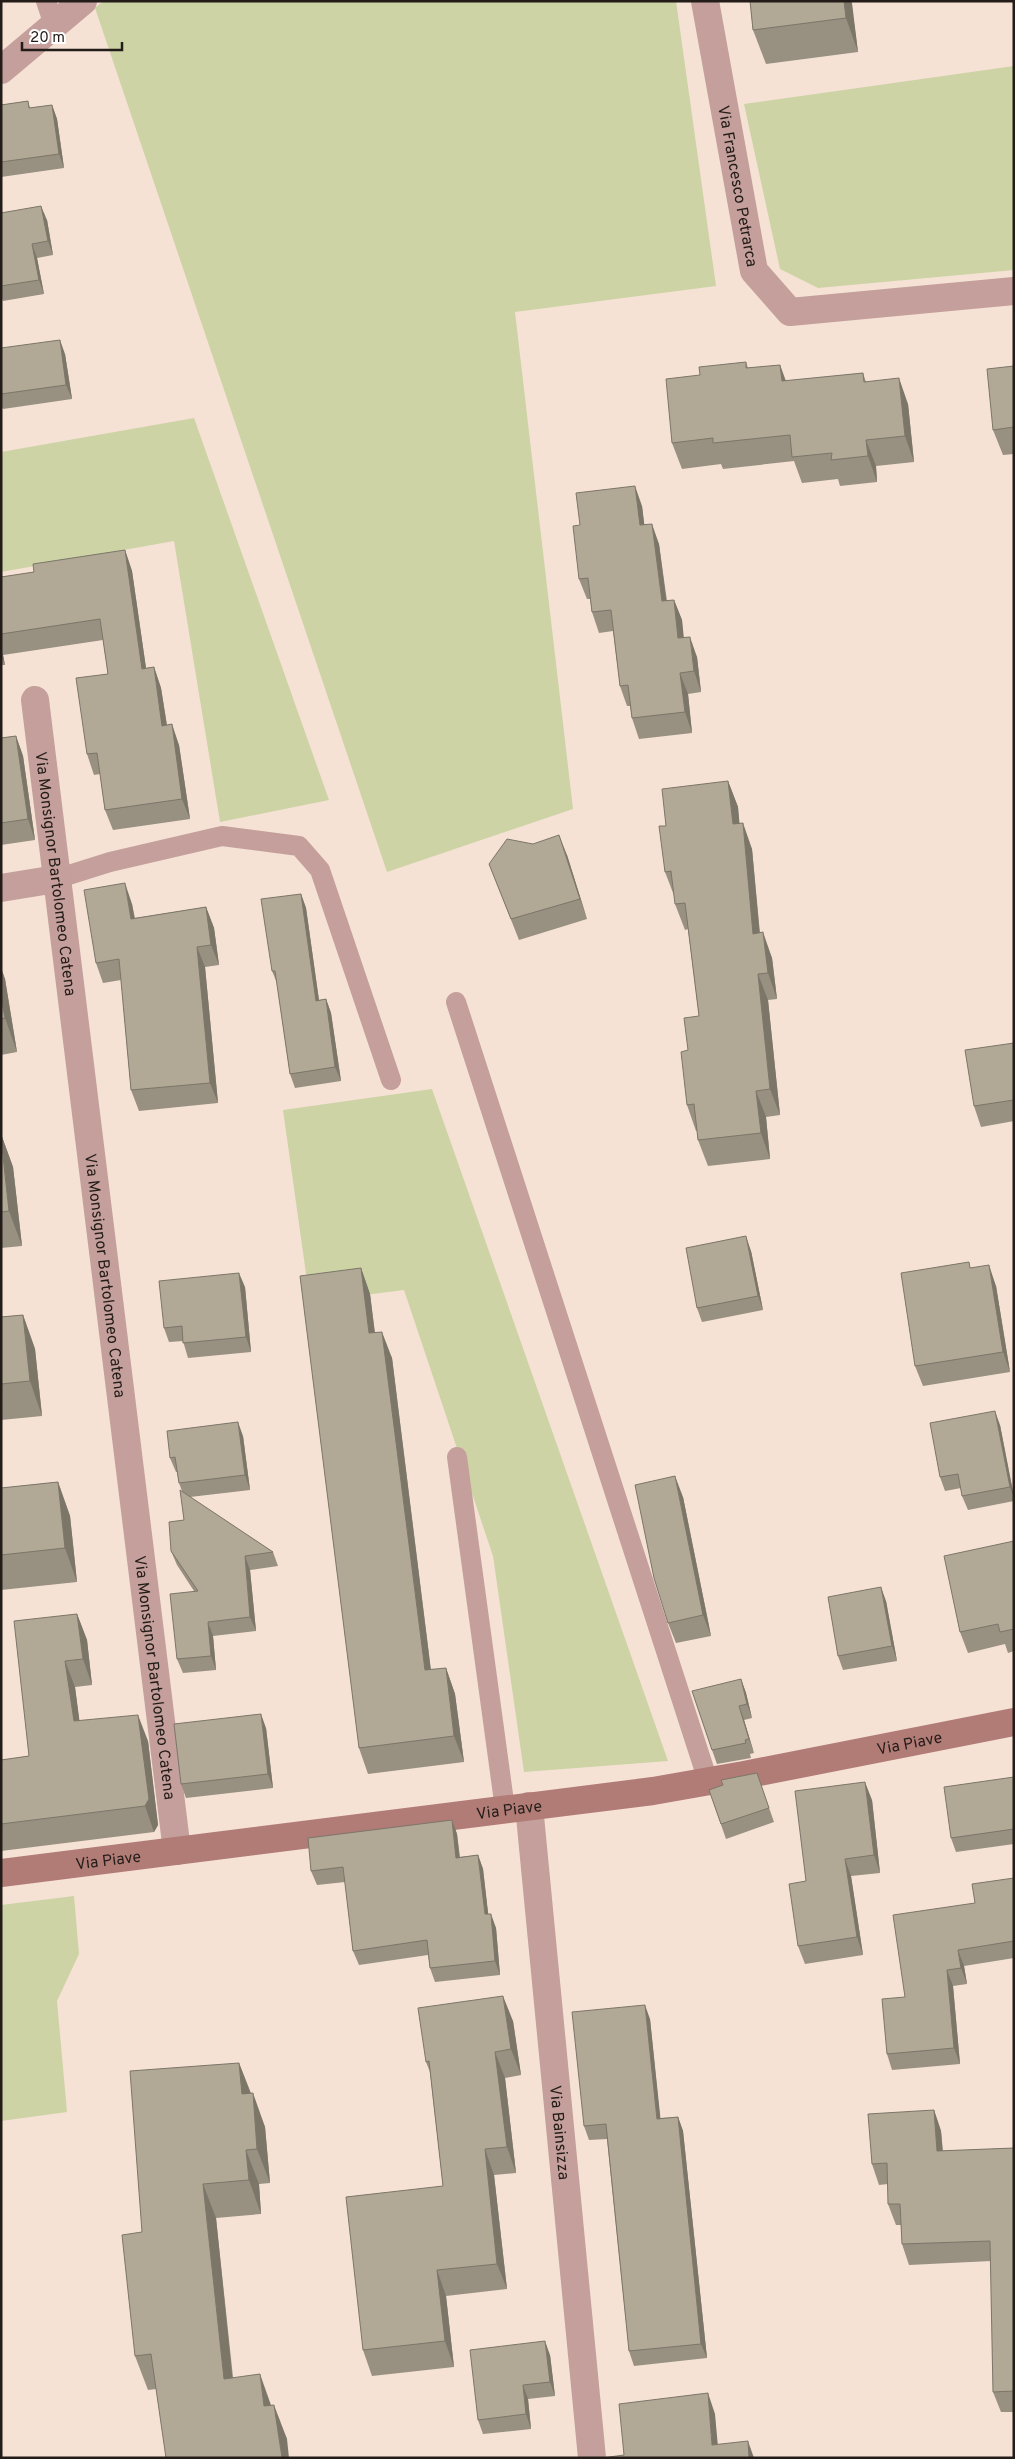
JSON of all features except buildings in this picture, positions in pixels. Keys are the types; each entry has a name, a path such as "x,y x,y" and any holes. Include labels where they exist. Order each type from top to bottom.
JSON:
{"street":[{"path":"1,70 55,28 83,1"},
{"name":"Via Francesco Petrarca","path":"705,1 754,271 790,312 1014,291"},
{"name":"Via Monsignor Bartolomeo Catena","path":"35,700 177,1851"},
{"path":"1,888 56,879"},
{"name":"Via Piave","path":"1,1873 654,1791 1014,1722"},
{"name":"Via Bainsizza","path":"517,1808 592,2458"}],"lane":[{"path":"46,1 55,28"},
{"path":"56,879 110,862 222,836 299,846 320,870 391,1080"},
{"path":"456,1002 708,1781"},
{"path":"457,1457 517,1808"}],"green space":[{"path":"103,1 676,1 716,286 515,312 573,809 387,872 95,8"},
{"path":"1014,66 1014,270 818,288 780,269 744,104"},
{"path":"194,418 329,800 220,822 174,541 1,572 1,452"},
{"path":"432,1089 668,1761 524,1772 493,1556 404,1290 310,1302 283,1110"},
{"path":"74,1896 79,1954 57,2001 67,2112 1,2121 1,1905"}]}
